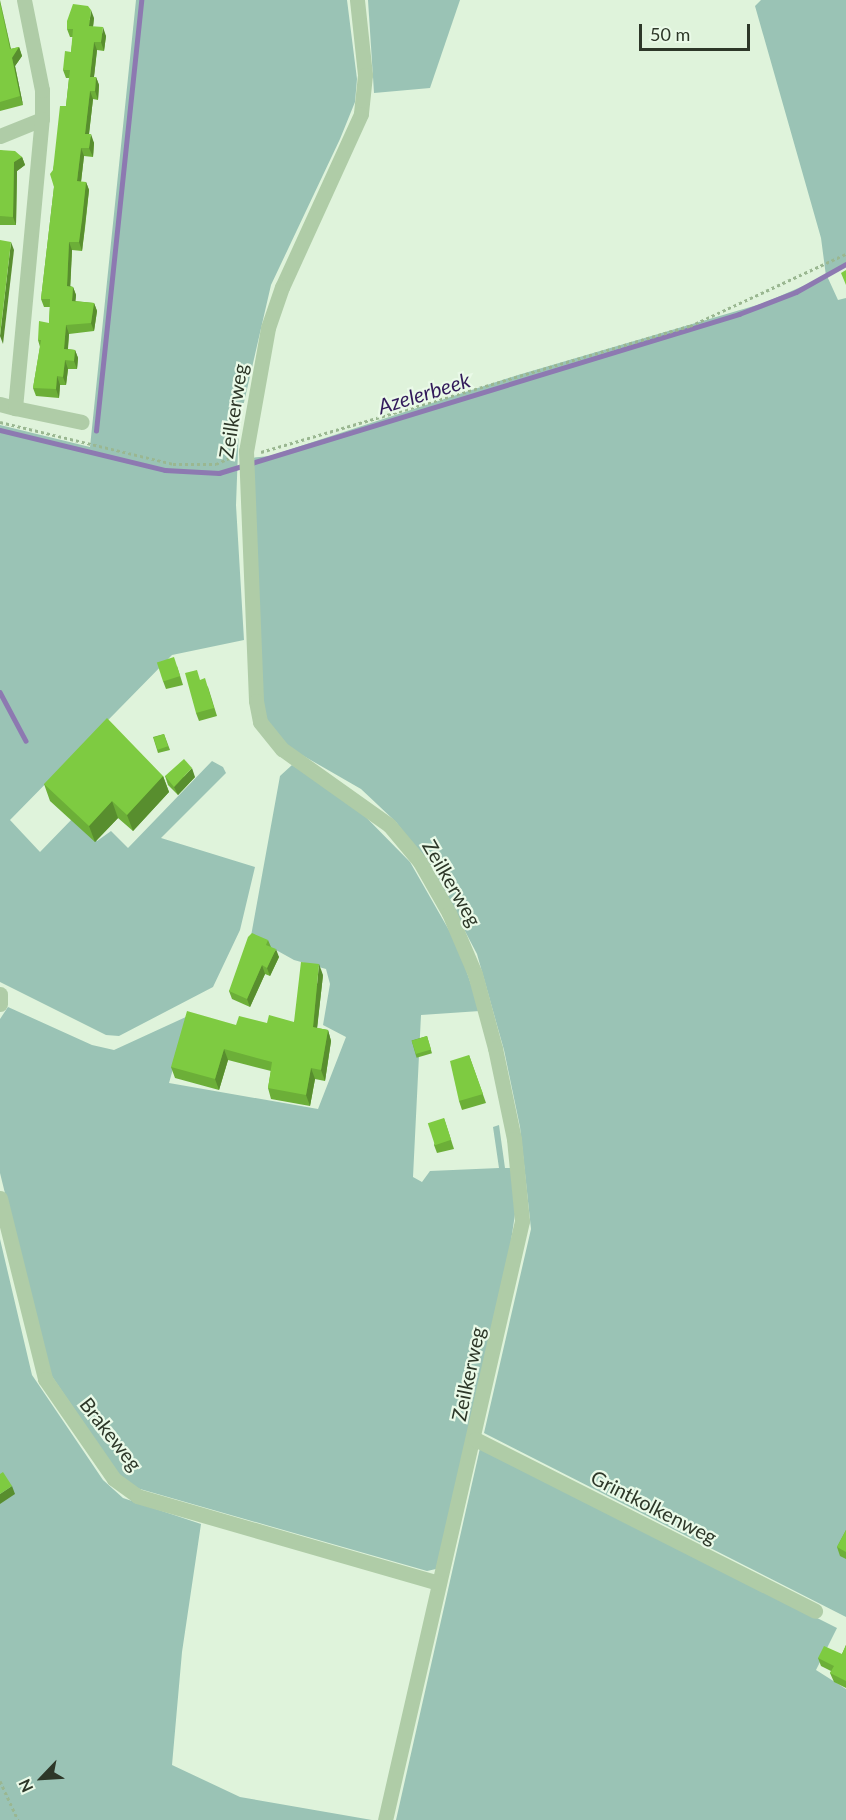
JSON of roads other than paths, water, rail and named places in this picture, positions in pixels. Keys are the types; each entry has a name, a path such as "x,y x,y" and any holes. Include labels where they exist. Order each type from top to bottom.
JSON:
{"street":[{"path":"24,0 42,90 42,119 8,406 82,422"},
{"name":"Zeilkerweg","path":"357,0 365,75 361,114 282,287 268,328 245,458 256,701 260,722 282,749 389,825 420,862 449,913 475,974 495,1048 514,1139 522,1221 475,1439 439,1583 385,1820"},
{"path":"0,136 42,119"},
{"path":"0,994 0,1004"},
{"name":"Brakeweg","path":"0,1198 45,1379 114,1479 137,1496 439,1583"},
{"name":"Grintkolkenweg","path":"475,1439 815,1611"}],"waterway":[{"path":"96,431 141,0"},
{"name":"Azelerbeek","path":"0,430 165,470 219,473 739,314 796,292 846,264"},
{"path":"0,692 26,741"}]}
